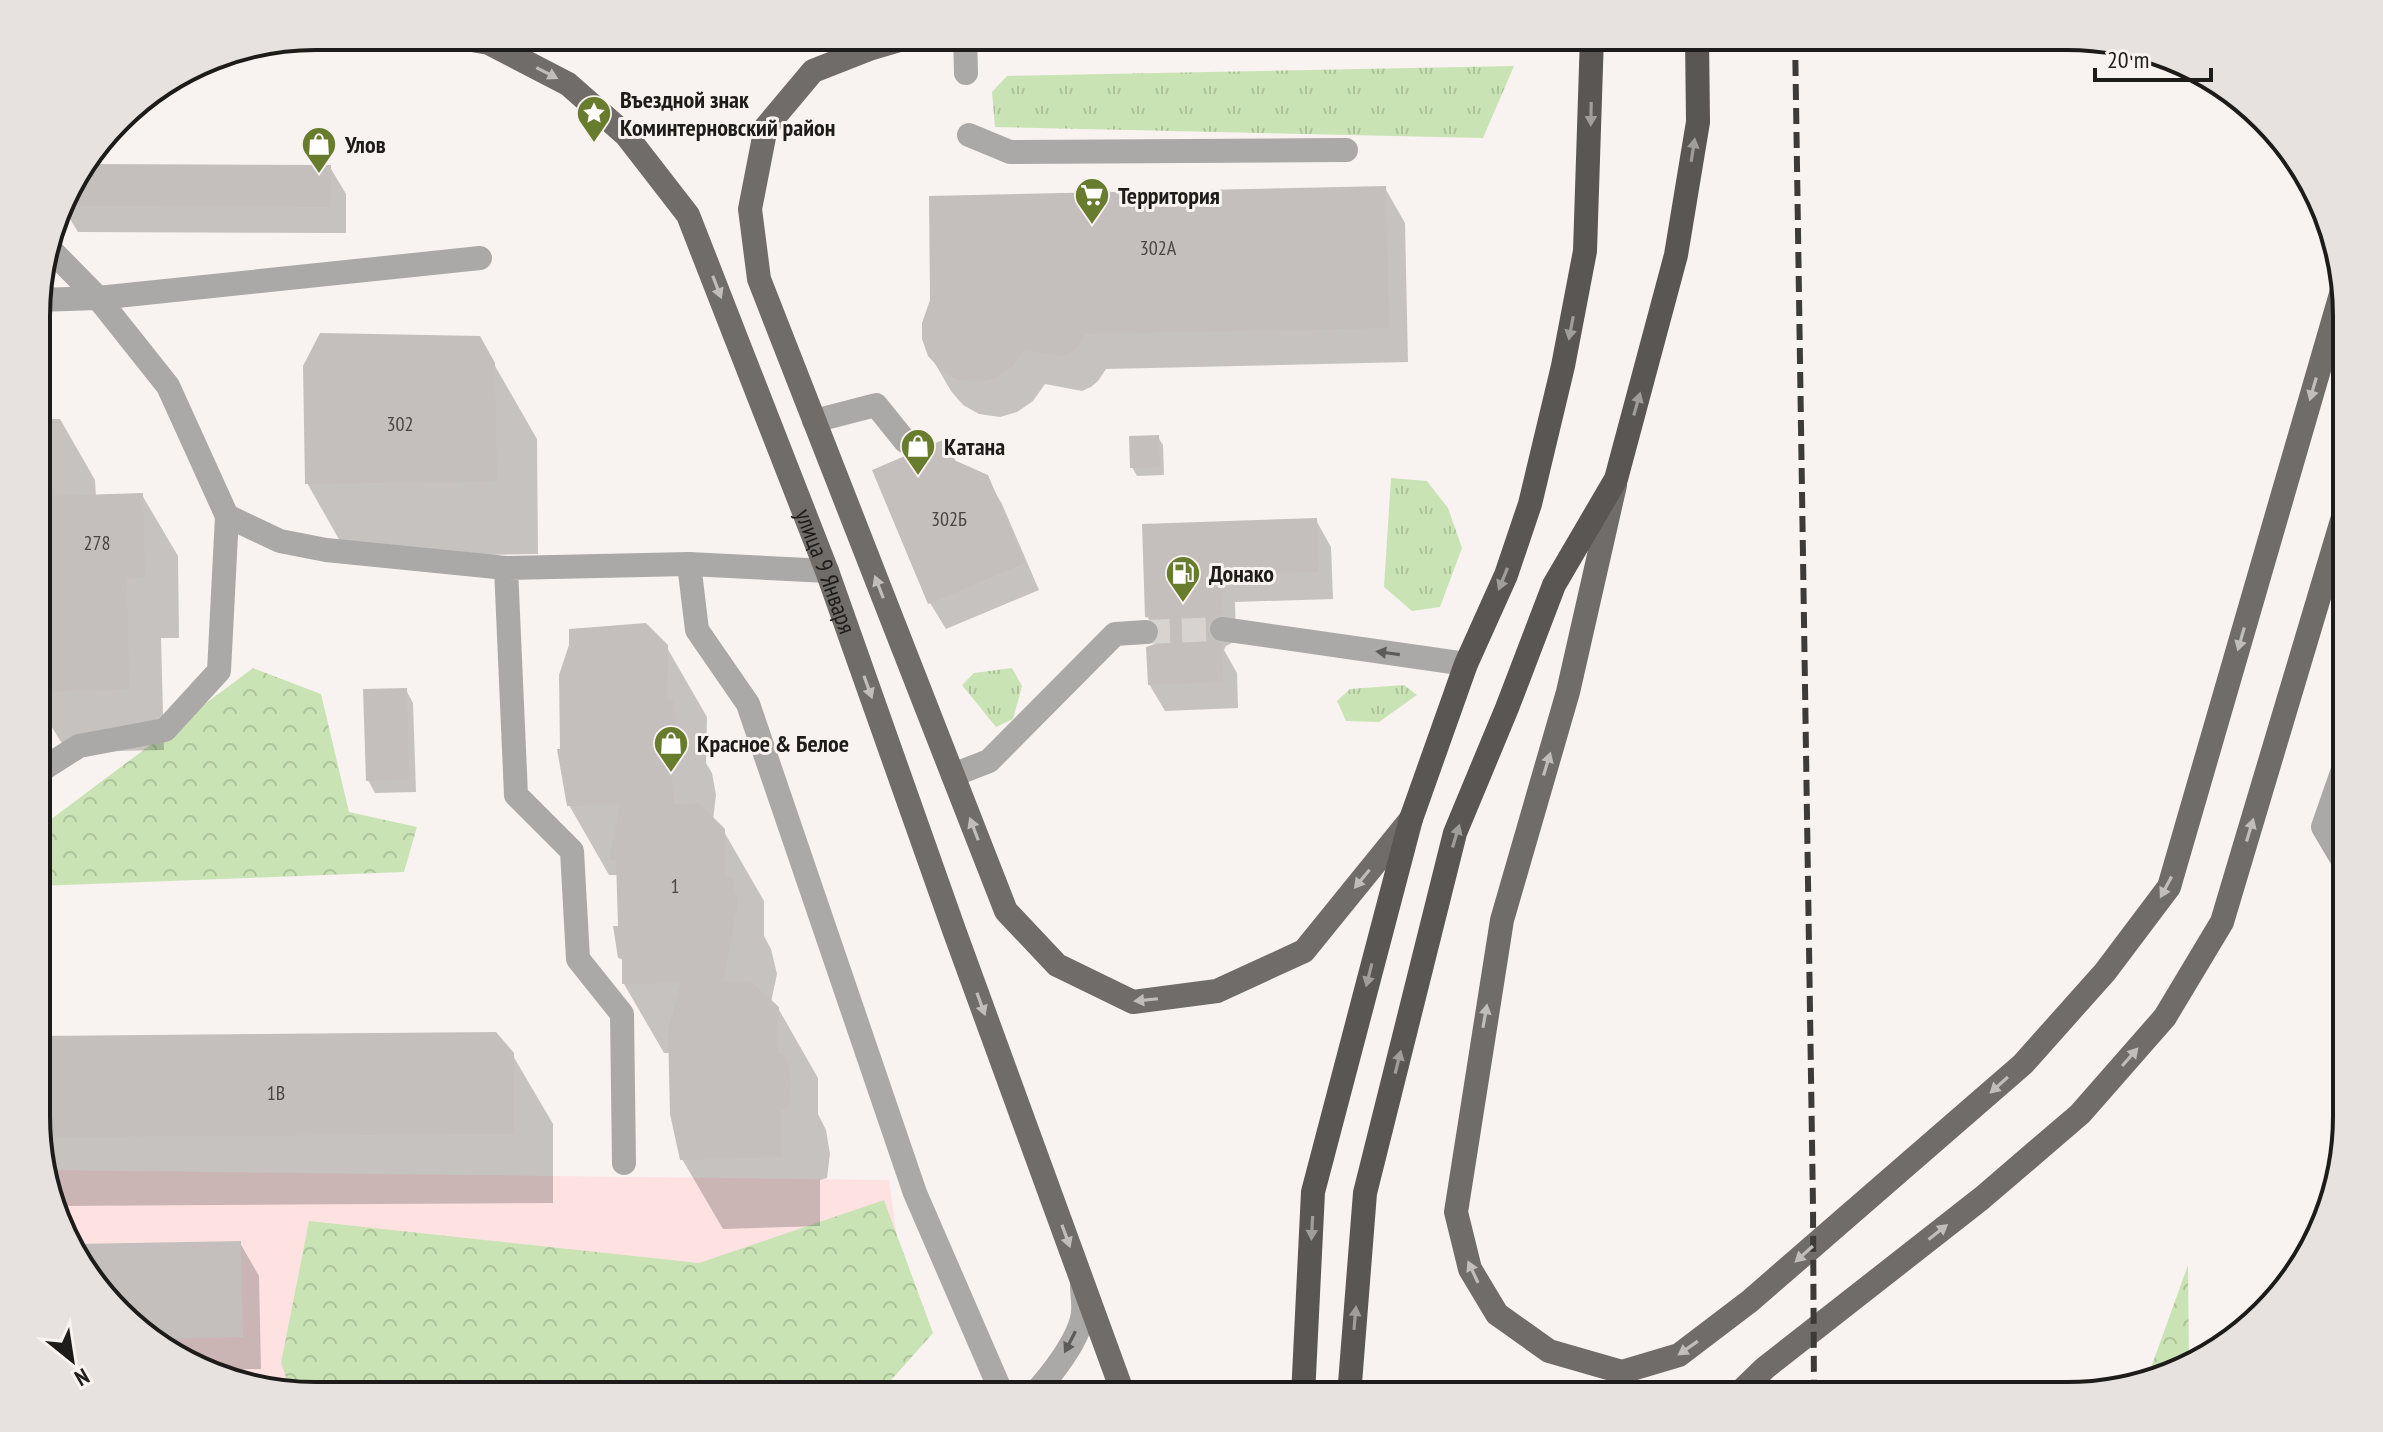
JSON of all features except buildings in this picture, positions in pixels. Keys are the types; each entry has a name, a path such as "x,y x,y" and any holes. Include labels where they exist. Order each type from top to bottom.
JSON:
{"highway":[{"path":"1304,1381 1313,1192 1411,819 1466,664 1506,575 1530,504 1563,366 1585,251 1592,50"},
{"path":"1350,1381 1365,1193 1455,833 1554,585 1616,479 1676,255 1698,122 1697,50"}],"main road":[{"name":"улица 9 Января","path":"504,51 568,84 626,135 688,215 827,571 1119,1382"},
{"path":"865,51 813,71 766,127 750,209 759,279 1006,911 1057,965 1133,1002 1217,991 1304,951 1411,819"},
{"path":"1616,479 1568,692 1502,920 1456,1212 1470,1269 1497,1314 1549,1351 1622,1372 1679,1355 1750,1301 2023,1064 2105,972 2169,887 2332,325"},
{"path":"1751,1381 1982,1198 2080,1114 2165,1017 2222,922 2332,554"}],"street":[{"path":"965,51 966,73"},
{"path":"969,135 1010,152 1346,150"},
{"path":"50,764 79,746 165,730 219,671 227,516 168,386 98,298 57,256"},
{"path":"51,300 98,298 480,258"},
{"path":"814,421 876,405 905,441"},
{"path":"227,516 280,541 326,550 506,568 689,564 827,571"},
{"path":"689,564 697,630 748,704 915,1193 997,1382"},
{"path":"506,568 516,795 572,851 578,959 622,1014 624,1163"},
{"path":"1222,629 1466,664"},
{"path":"953,775 989,761 1115,634 1146,632"},
{"path":"2332,801 2323,827 2332,842"},
{"path":"1046,1382 1071,1343 1083,1315 1082,1279"}],"shaded area":[{"path":"56,1170 889,1180 911,1336 456,1382 282,1380 214,1362 154,1327 128,1304 105,1278 77,1233"}],"green space":[{"path":"1514,66 1483,138 995,127 992,92 1007,76"},
{"path":"1391,478 1427,481 1448,508 1462,548 1440,607 1412,611 1384,587"},
{"path":"253,668 321,694 349,812 417,827 404,872 50,886 50,820"},
{"path":"1012,668 1022,686 1013,719 996,727 962,685 974,673"},
{"path":"1404,685 1417,695 1379,722 1346,721 1337,701 1350,689"},
{"path":"884,1200 933,1333 890,1382 316,1382 287,1380 281,1363 309,1221 699,1263"},
{"path":"2188,1265 2189,1352 2151,1368"}],"tunnel":[{"path":"1146,632 1222,629"}],"railway":[{"path":"1795,50 1814,1381"}],"place":[{"name":"Въездной знак Коминтерновский район","path":"594,144"},
{"name":"Улов","path":"319,175"},
{"name":"Территория","path":"1092,226"},
{"name":"Катана","path":"918,477"},
{"name":"Донако","path":"1183,604"},
{"name":"Красное & Белое","path":"671,774"}]}
